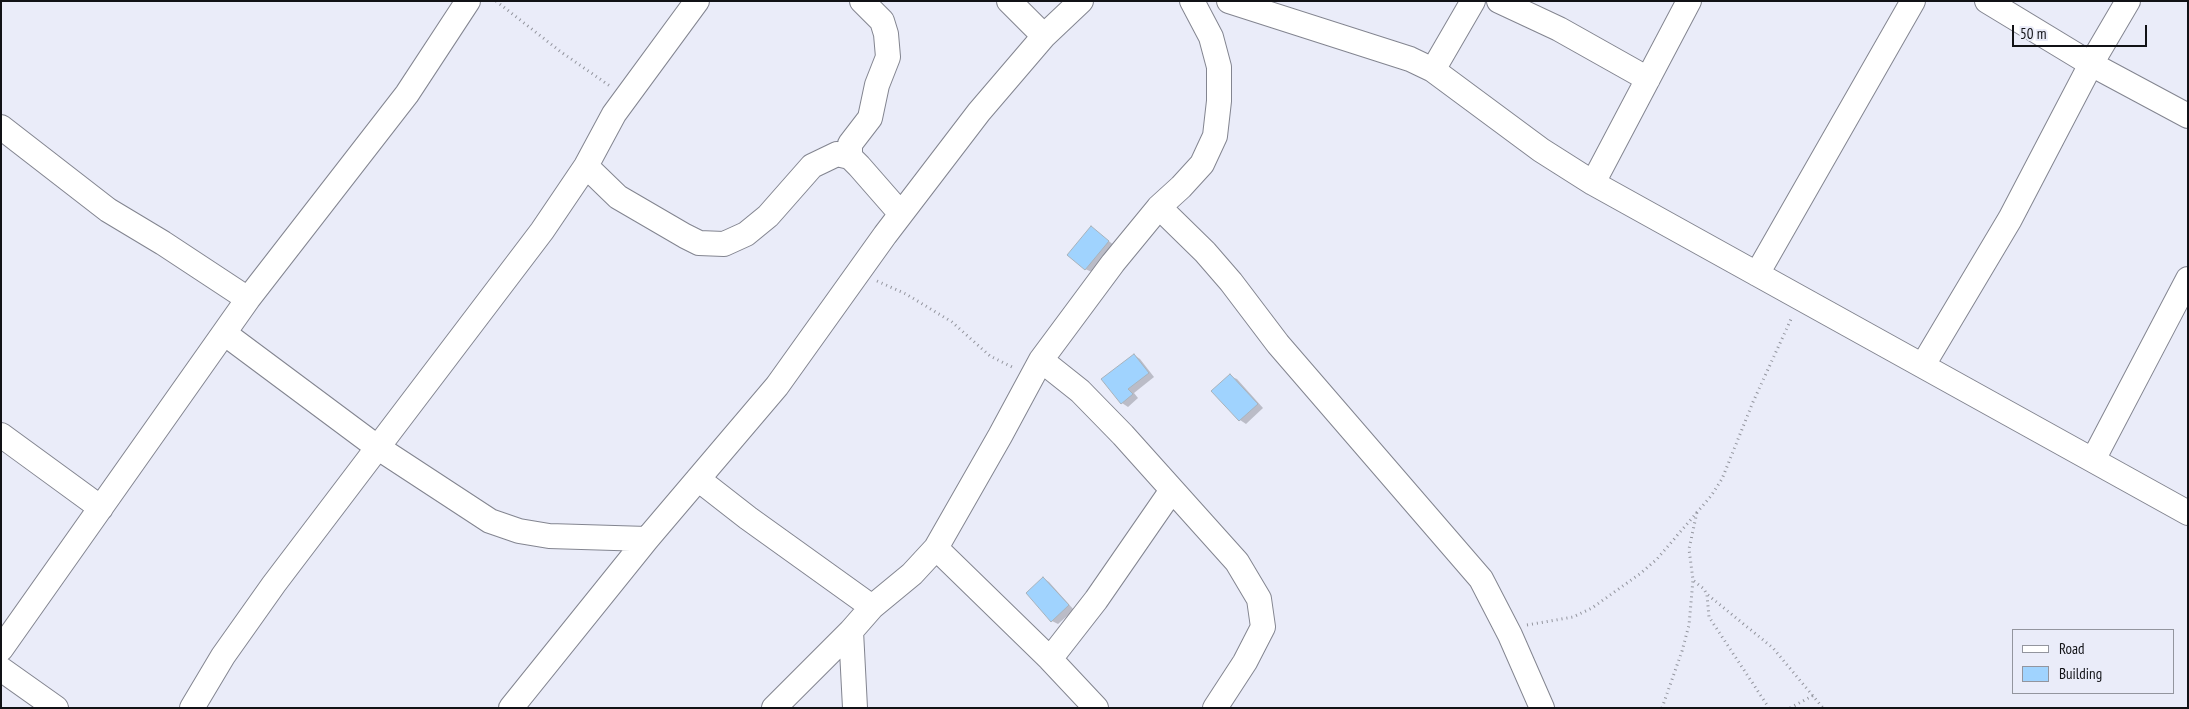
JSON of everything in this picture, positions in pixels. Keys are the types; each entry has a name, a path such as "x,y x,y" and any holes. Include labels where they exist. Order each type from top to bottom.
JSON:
{"street":[{"path":"1,650 248,299 407,94 468,1"},
{"path":"192,708 228,648 542,231 586,166 614,114 696,1"},
{"path":"850,157 850,144 870,118 877,85 888,57 888,45 882,21 862,1"},
{"path":"1008,1 1050,30"},
{"path":"1050,30 1051,1"},
{"path":"511,708 647,539 777,386 901,214 979,112 1050,30 1081,1"},
{"path":"774,708 851,631 872,607 912,574 936,548 1036,369 1078,307 1159,207 1202,164 1214,136 1219,101 1219,67 1211,37 1192,1"},
{"path":"1229,1 1410,59 1433,70 1541,150 1593,183 2188,513"},
{"path":"1433,70 1474,1"},
{"path":"1499,1 1559,29 1648,78"},
{"path":"1593,183 1690,1"},
{"path":"1757,274 1913,1"},
{"path":"1987,1 2091,64 2188,116"},
{"path":"1923,365 2010,219 2091,64 2128,1"},
{"path":"1,127 108,210 163,243 248,299"},
{"path":"586,166 618,197 685,236 700,242 724,244 746,234 768,216 812,166 837,154 844,154 850,157 901,214"},
{"path":"1159,207 1205,252 1226,276 1278,344 1481,579 1507,628 1542,708"},
{"path":"2093,460 2188,280"},
{"path":"224,333 378,447 490,521 519,531 549,536 647,539"},
{"path":"1036,369 1080,391 1103,414 1237,562 1259,599 1263,627 1245,662 1215,708"},
{"path":"1,435 101,508"},
{"path":"698,479 872,607"},
{"path":"1050,659 1096,600 1172,490"},
{"path":"936,548 1050,659 1096,708"},
{"path":"851,631 855,708"},
{"path":"1,669 56,708"}],"path":[{"path":"496,1 561,52 627,97"},
{"path":"858,273 906,294 925,305 959,327 990,356 1036,369"},
{"path":"1507,628 1562,619 1592,608 1641,573 1657,558 1711,496 1722,480 1753,402 1801,298"},
{"path":"1662,708 1689,625 1693,580 1689,549 1697,511"},
{"path":"1693,580 1708,595 1773,648 1823,708"},
{"path":"1708,595 1709,617 1769,708"},
{"path":"1790,708 1814,695"}],"building":[{"path":"1091,226 1109,241 1085,270 1067,255"},
{"path":"1134,354 1149,373 1128,389 1133,394 1121,404 1101,379"},
{"path":"1230,374 1258,404 1239,421 1211,391"},
{"path":"1043,577 1069,605 1051,622 1026,593"}]}
